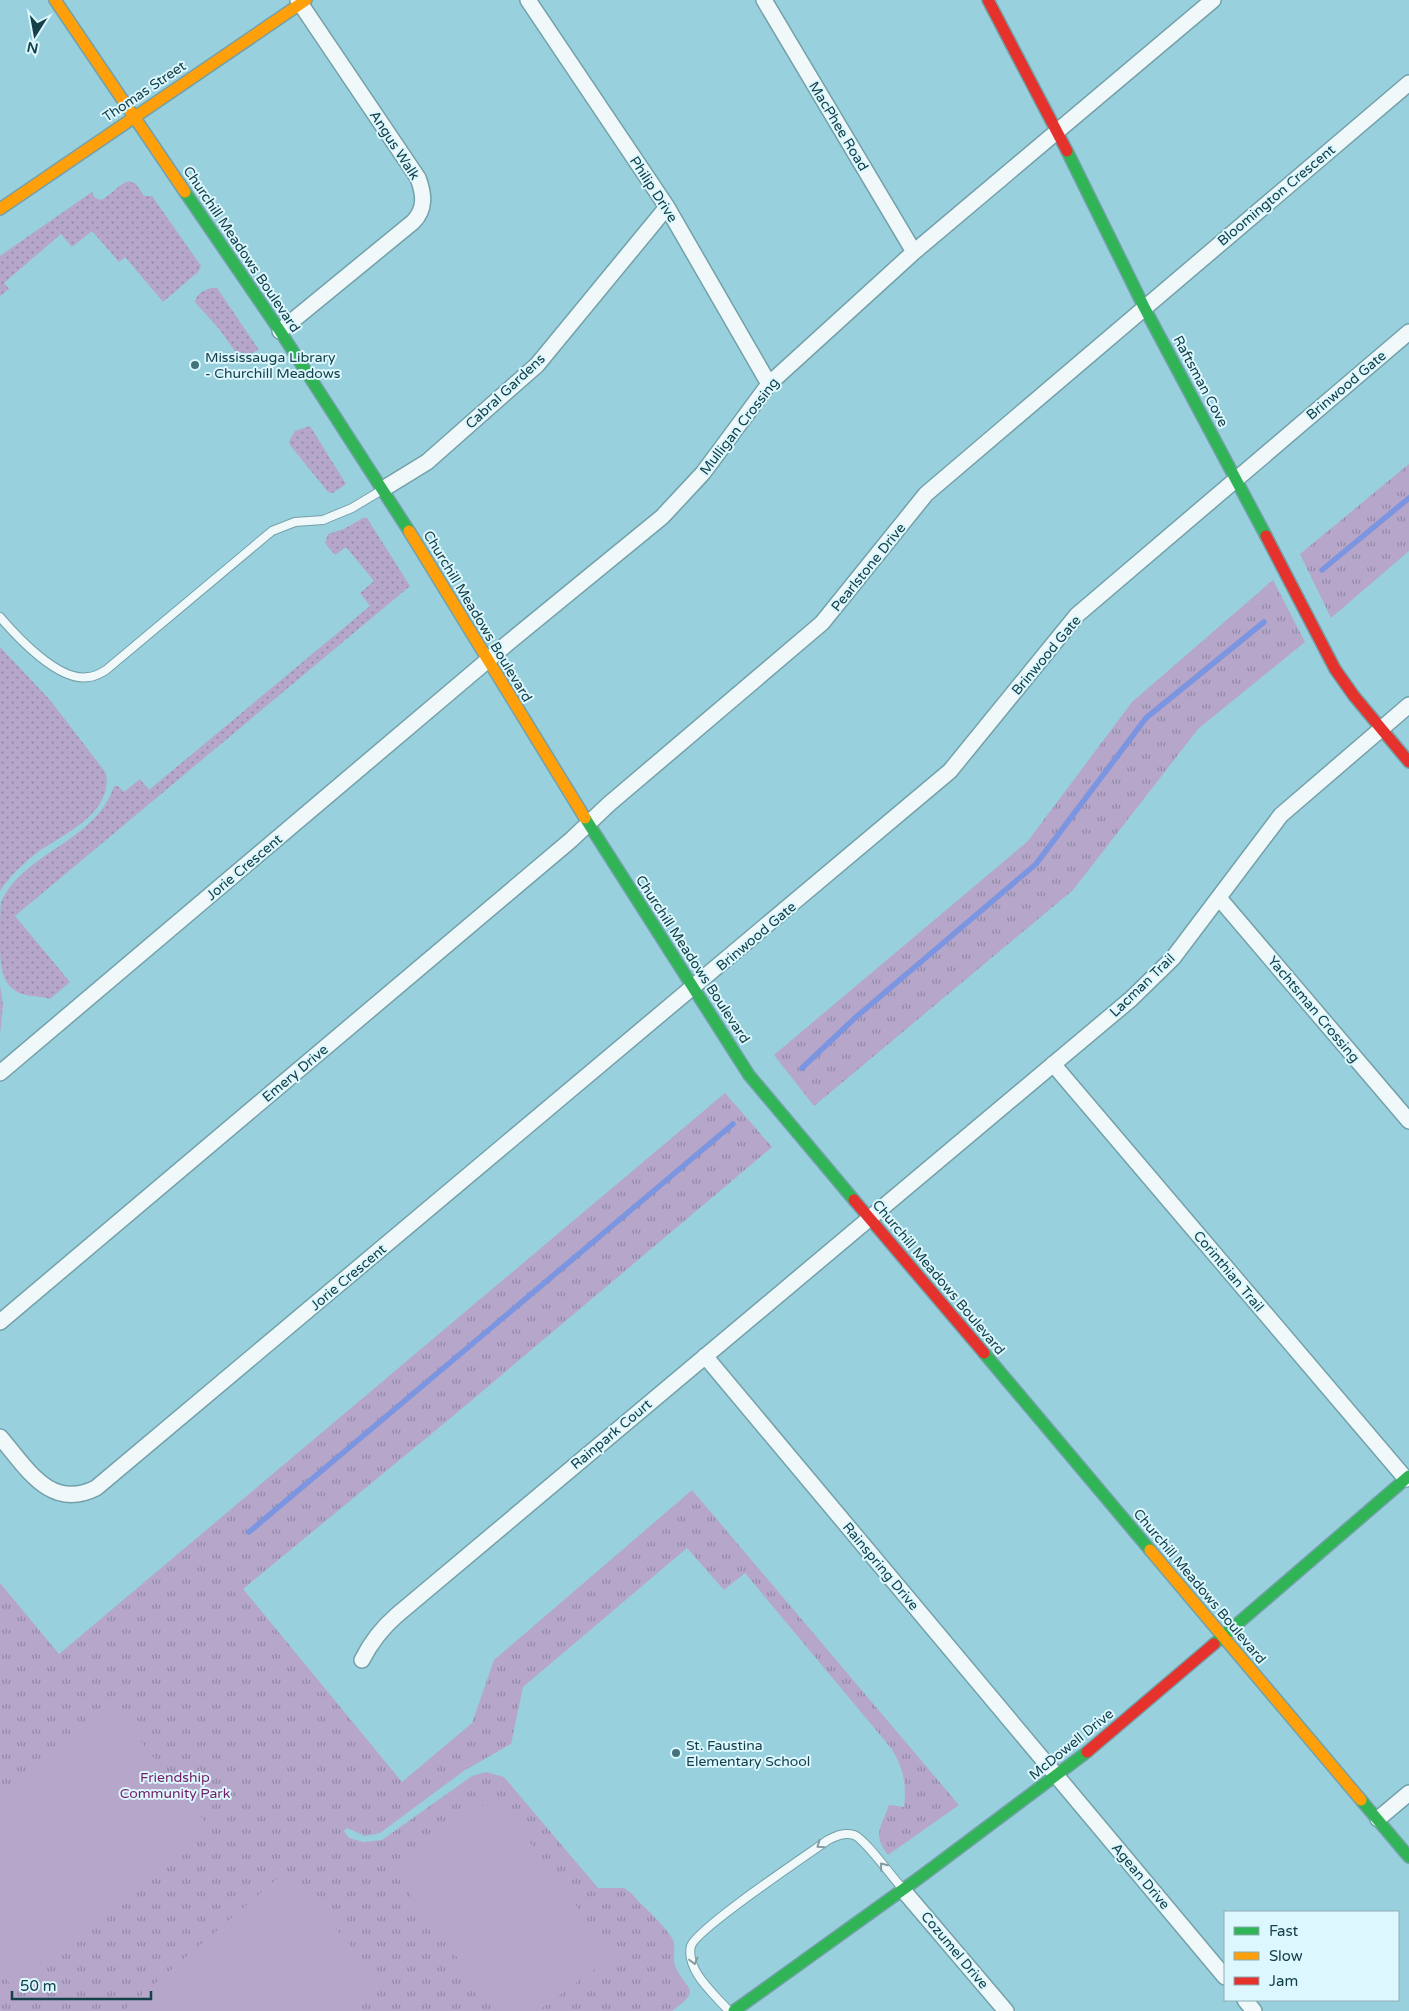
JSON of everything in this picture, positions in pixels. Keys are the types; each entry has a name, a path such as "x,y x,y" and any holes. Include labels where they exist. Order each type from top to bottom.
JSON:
{"street":[{"name":"Churchill Meadows Boulevard","path":"55,0 280,331 383,489 588,823 749,1075 1409,1857"},
{"name":"Philip Drive","path":"528,0 667,207 769,384"},
{"name":"MacPhee Road","path":"764,0 914,252"},
{"name":"Raftsman Cove","path":"988,0 1058,132 1144,307 1236,478 1335,669 1409,762"},
{"path":"1058,132 1213,0"},
{"name":"Thomas Street","path":"0,209 301,1"},
{"name":"Angus Walk","path":"280,331 413,222 421,211 423,199 418,178 301,1"},
{"name":"Bloomington Crescent","path":"1144,307 1409,83"},
{"name":"Mulligan Crossing","path":"487,661 662,517 703,473 769,384 914,252 1058,132"},
{"name":"Cabral Gardens","path":"383,489 427,462 537,365 667,207"},
{"name":"Pearlstone Drive","path":"588,823 822,623 926,494 1144,307"},
{"name":"Brinwood Gate","path":"694,988 950,771 1077,615 1409,332"},
{"name":"Jorie Crescent","path":"0,1073 487,661"},
{"name":"Lacman Trail","path":"870,1218 1156,976 1219,898 1281,815 1409,705"},
{"name":"Emery Drive","path":"0,1322 588,823"},
{"name":"Yachtsman Crossing","path":"1219,898 1409,1121"},
{"name":"Jorie Crescent","path":"0,1437 38,1481 53,1493 83,1495 96,1488 694,988"},
{"name":"Corinthian Trail","path":"1052,1064 1407,1478"},
{"name":"Rainpark Court","path":"362,1660 382,1629 397,1615 870,1218"},
{"name":"Rainspring Drive","path":"705,1356 1056,1776"},
{"name":"McDowell Drive","path":"734,2011 903,1890 1056,1776 1407,1478"},
{"name":"Agean Drive","path":"1056,1776 1224,1976"},
{"path":"1378,1819 1409,1793"},
{"name":"Cozumel Drive","path":"903,1890 1006,2011"},
{"path":"1246,2001 1254,2011"}],"lane":[{"path":"0,617 32,650 64,672 81,678 96,675 106,670 272,531 295,522 323,520 352,508 383,489"},
{"path":"729,2011 701,1979 692,1962 691,1946 699,1934 828,1840 840,1834 854,1835 864,1842 903,1890"}],"green space":[{"path":"129,181 136,184 144,196 152,196 201,266 198,272 163,302 125,257 119,262 92,231 72,247 61,234 4,283 9,289 0,296 0,256 92,192 95,198 101,200"},
{"path":"211,288 217,288 259,350 249,354 235,351 219,329 195,302 199,294"},
{"path":"310,426 346,484 333,493 328,492 290,445 289,441 295,431"},
{"path":"1409,464 1409,551 1331,618 1300,554"},
{"path":"363,518 367,518 410,586 15,916 70,982 50,999 15,991 3,973 0,948 1,902 12,885 26,870 92,821 105,805 114,786 118,786 124,792 140,779 149,790 370,606 360,593 374,581 346,547 335,555 325,543 328,534 344,529"},
{"path":"1273,580 1305,642 1198,729 1073,890 814,1106 774,1055 1028,841 1132,702"},
{"path":"0,647 50,700 106,773 106,788 101,801 83,822 34,855 7,881 0,891"},
{"path":"0,985 3,1005 0,1035"},
{"name":"Friendship Community Park","path":"725,1093 772,1147 453,1416 243,1589 402,1782 472,1723 494,1660 692,1490 959,1805 888,1855 880,1842 881,1825 889,1805 904,1807 905,1799 903,1776 899,1762 891,1748 745,1573 724,1590 687,1548 523,1687 511,1744 465,1770 380,1833 365,1836 347,1828 344,1831 349,1838 363,1842 382,1840 472,1776 486,1772 504,1777 598,1888 624,1888 668,1932 673,1941 675,1965 690,1993 688,1998 672,2011 0,2011 0,1583 59,1654"},
{"name":"Friendship Community Park","path":"114,1708 210,1828 11,1985 0,1972 0,1799"},
{"path":"496,1796 613,1956 538,2011 497,2011 393,1871"},
{"path":"286,1871 385,1986 356,2011 123,2011"}],"waterway":[{"path":"1322,570 1409,498"},
{"path":"802,1068 856,1017 1036,864 1146,718 1264,622"},
{"path":"249,1532 733,1124"}],"traffic: fast":[{"path":"1067,151 1144,307 1266,536"},
{"path":"185,192 280,331 409,531"},
{"path":"585,818 749,1075 854,1200"},
{"path":"984,1353 1150,1550"},
{"path":"1214,1644 1409,1476"},
{"path":"734,2011 919,1878 1087,1752"},
{"path":"1361,1800 1409,1857"}],"traffic: slow":[{"path":"55,0 185,192"},
{"path":"0,209 306,0"},
{"path":"409,531 585,818"},
{"path":"1150,1550 1361,1800"}],"traffic: jam":[{"path":"988,0 1067,151"},
{"path":"1266,536 1335,669 1354,696 1409,762"},
{"path":"854,1200 984,1353"},
{"path":"1087,1752 1214,1644"}],"place":[{"name":"Mississauga Library - Churchill Meadows","path":"195,365"},
{"name":"St. Faustina Elementary School","path":"676,1753"}]}
